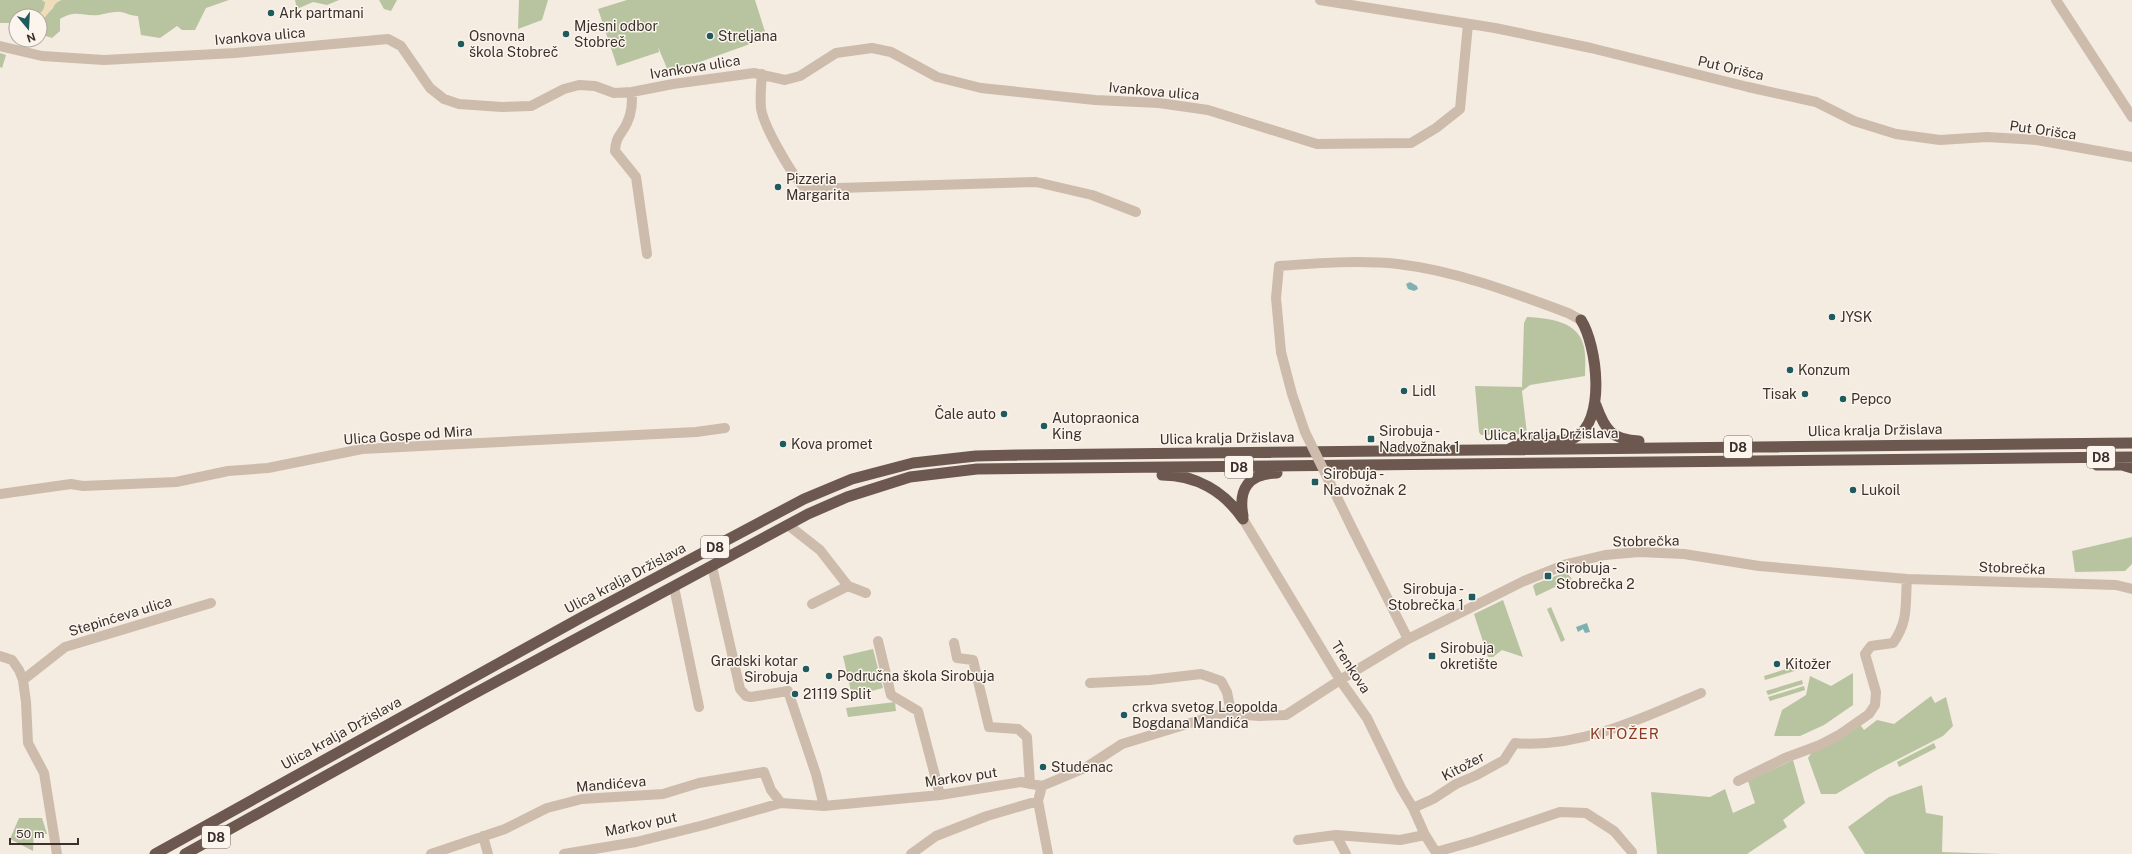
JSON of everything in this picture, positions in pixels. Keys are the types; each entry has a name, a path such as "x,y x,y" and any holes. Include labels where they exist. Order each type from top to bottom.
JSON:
{"highway":[{"path":"1581,320 1588,331 1591,343 1596,405 1603,422 1616,437 1626,441 1648,442 1656,448"},
{"path":"1507,450 1525,442 1568,440 1574,438 1587,428 1596,405"},
{"name":"Ulica kralja Držislava","path":"155,854 584,616 804,499 852,479 914,463 976,456 2132,443"},
{"name":"D8","path":"2070,458 2132,457"},
{"path":"2070,458 2080,465 2122,465 2132,468"},
{"name":"Ulica kralja Držislava","path":"185,854 459,702 788,525 847,497 910,477 977,470 2070,458"},
{"path":"1243,519 1240,503 1242,494 1248,484 1255,478 1266,474 1299,473 1307,466"},
{"path":"1142,468 1151,475 1171,475 1192,479 1208,486 1234,505 1243,519"}],"street":[{"name":"Put Orišca","path":"1320,0 1468,24 1584,46 1748,87 1816,102 1854,121 1896,134 1940,140 1987,137 2037,140 2132,157"},
{"path":"2056,0 2132,117"},
{"name":"Ivankova ulica","path":"0,46 42,56 104,60 235,53 388,39 401,46 430,88 444,99 459,104 502,107 531,106 564,89 579,85 595,86 614,93 632,92 674,84 754,73 785,80 800,76 836,53 872,48 891,52 937,77 981,88 1095,100 1159,103 1208,110 1317,144 1411,143 1436,128 1460,109 1468,24"},
{"path":"762,74 761,108 765,124 795,177 806,189 1036,182 1092,194 1136,212"},
{"path":"632,92 632,106 627,124 616,140 615,152 636,177 647,254"},
{"path":"1408,639 1305,432 1292,394 1281,352 1276,298 1279,266 1334,262 1398,264 1464,277 1568,313 1581,320"},
{"name":"Ulica Gospe od Mira","path":"0,494 71,484 90,486 176,482 228,471 268,468 362,449 696,432 725,428"},
{"name":"Trenkova","path":"1243,519 1340,680 1367,718 1401,788 1413,808 1425,835 1437,853 1560,812 1586,813 1614,830 1632,852"},
{"path":"788,525 820,550 848,586 866,593"},
{"name":"Stobrečka","path":"1340,680 1408,639 1524,581 1567,564 1604,555 1639,552 1684,554 1759,566 1907,579 2116,585 2132,588"},
{"path":"712,566 740,689 746,696 751,697 788,691 816,774 824,806"},
{"path":"1738,781 1785,758 1820,745 1839,735 1869,714 1875,705 1876,692 1866,654 1871,646 1893,643 1899,635 1905,623 1907,579"},
{"name":"Stobrečka","path":"2116,585 2132,581"},
{"path":"674,586 699,707"},
{"path":"812,604 848,586"},
{"name":"Stepinčeva ulica","path":"23,680 65,647 211,603"},
{"path":"878,641 891,695 918,711 940,796"},
{"path":"954,642 957,658 973,660 989,727 1018,729 1026,737 1030,784"},
{"path":"0,656 12,660 19,670 23,680 26,702 28,743 31,752 44,773 57,854"},
{"path":"1090,683 1150,680 1201,674 1221,681 1227,692 1231,712"},
{"path":"1048,854 1038,801 1042,786 1085,768 1122,744 1223,713 1231,712 1259,716 1286,716 1340,680"},
{"name":"Kitožer","path":"1413,808 1504,760 1514,743 1538,745 1606,732 1701,693"},
{"name":"Mandićeva","path":"431,854 505,830 547,808 582,799 663,794 699,783 764,772 771,790 781,803"},
{"name":"Markov put","path":"564,854 598,851 781,803 824,806 940,796 1021,782 1042,786"},
{"path":"911,854 936,836 987,816 1038,801"},
{"path":"1298,840 1336,835 1400,840 1425,835"},
{"path":"1336,835 1346,854"},
{"path":"483,836 488,854"}],"green space":[{"path":"0,0 42,0 45,2 44,8 8,8 8,23 0,23"},
{"path":"61,0 229,0 206,8 195,30 182,30 177,26 160,38 141,35 138,16 133,16 123,12 112,12 99,15 71,14 60,19 60,31 52,38 48,37 48,13 53,8 55,3"},
{"path":"295,0 339,0 327,5 313,2 297,9"},
{"path":"379,0 397,0 391,11 384,9"},
{"path":"519,0 548,0 542,20 518,29"},
{"name":"Streljana","path":"627,0 755,0 767,38 669,73 658,47 659,52 617,66 598,9"},
{"path":"0,53 6,55 2,68 0,67"},
{"path":"1527,317 1553,320 1569,326 1576,331 1581,338 1584,347 1585,376 1530,385 1522,391 1527,434 1481,435 1479,432 1475,386 1522,387 1524,323"},
{"path":"2132,537 2132,564 2125,571 2075,572 2072,551"},
{"path":"1566,572 1572,579 1536,596 1533,586 1535,584"},
{"path":"1503,600 1523,657 1502,650 1493,657 1488,657 1474,614"},
{"path":"1551,607 1565,640 1561,642 1547,609"},
{"path":"873,649 883,688 852,696 843,656"},
{"path":"1799,665 1801,669 1765,680 1764,676"},
{"path":"1853,673 1853,705 1824,725 1800,736 1774,736 1782,710 1806,695 1810,676 1831,686"},
{"path":"1802,680 1803,684 1768,695 1766,691"},
{"path":"1804,686 1805,690 1770,701 1768,697"},
{"path":"1931,696 1935,703 1946,697 1953,726 1943,736 1875,771 1836,794 1821,794 1808,758 1812,752 1859,723 1864,730 1877,720 1894,724"},
{"path":"895,702 896,711 848,717 846,708"},
{"path":"1934,743 1936,748 1899,767 1897,762"},
{"path":"1793,760 1805,803 1783,820 1787,827 1747,854 1657,854 1651,792 1710,797 1725,789 1733,813 1755,803 1748,781"},
{"path":"1922,785 1926,813 1943,816 1942,852 2003,854 1865,854 1848,827 1889,797"},
{"path":"19,818 42,818 47,834 34,833 33,851 10,839"}],"sand":[{"path":"42,0 61,0 55,4 48,13 48,8 44,8 45,2"}],"water":[{"path":"1410,282 1417,286 1418,289 1414,291 1408,289 1406,284"},
{"path":"1587,623 1590,632 1585,633 1583,629 1578,632 1576,627"}],"place":[{"name":"Ark partmani","path":"271,13"},
{"name":"Mjesni odbor Stobreč","path":"566,34"},
{"name":"Streljana","path":"710,36"},
{"name":"Osnovna škola Stobreč","path":"461,44"},
{"name":"Pizzeria Margarita","path":"778,187"},
{"name":"JYSK","path":"1832,317"},
{"name":"Konzum","path":"1790,370"},
{"name":"Lidl","path":"1404,391"},
{"name":"Tisak","path":"1805,394"},
{"name":"Pepco","path":"1843,399"},
{"name":"Čale auto","path":"1004,414"},
{"name":"Autopraonica King","path":"1044,426"},
{"name":"Sirobuja - Nadvožnak 1","path":"1371,439"},
{"name":"Kova promet","path":"783,444"},
{"name":"Sirobuja - Nadvožnak 2","path":"1315,482"},
{"name":"Lukoil","path":"1853,490"},
{"name":"Sirobuja - Stobrečka 2","path":"1548,576"},
{"name":"Sirobuja - Stobrečka 1","path":"1472,597"},
{"name":"Sirobuja okretište","path":"1432,656"},
{"name":"Kitožer","path":"1777,664"},
{"name":"Gradski kotar Sirobuja","path":"806,669"},
{"name":"Područna škola Sirobuja","path":"829,676"},
{"name":"21119 Split","path":"795,694"},
{"name":"crkva svetog Leopolda Bogdana Mandića","path":"1124,715"},
{"name":"Studenac","path":"1043,767"}],"district":[{"name":"KITOŽER","path":"1625,734"}]}
